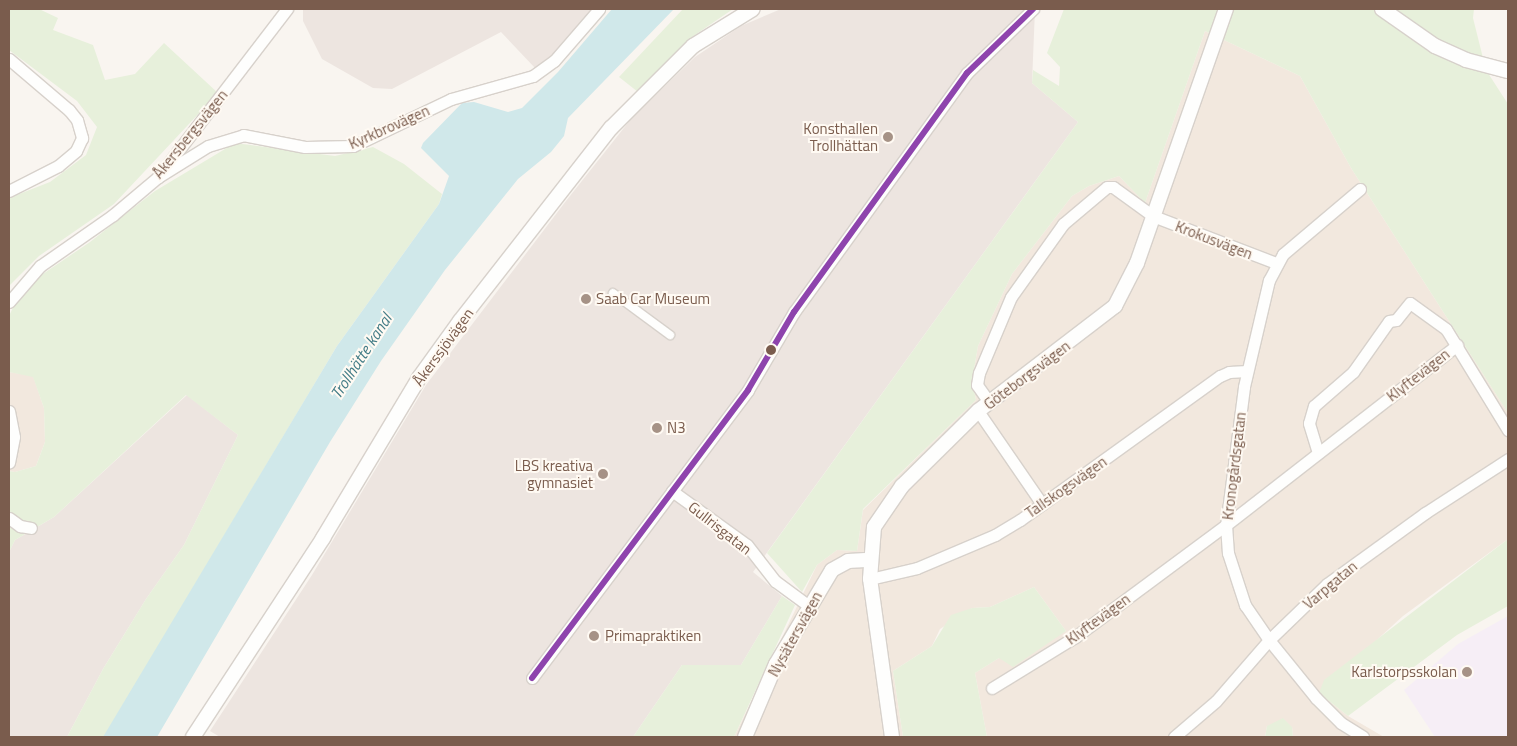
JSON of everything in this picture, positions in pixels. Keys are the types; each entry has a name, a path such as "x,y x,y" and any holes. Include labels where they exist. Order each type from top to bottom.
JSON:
{"street":[{"name":"Åkersbergsvägen","path":"9,302 40,266 113,215 158,177 287,9"},
{"name":"Kyrkbrovägen","path":"158,177 208,146 243,135 305,146 352,146 451,99 533,76 554,61 599,9"},
{"name":"Åkerssjövägen","path":"194,737 324,538 437,352 592,151 693,46 753,9"},
{"path":"532,678 748,390 794,312 967,73 1033,9"},
{"name":"Göteborgsvägen","path":"892,737 870,579 874,527 886,506 902,486 984,406 1104,317 1116,306 1137,263 1226,9"},
{"path":"1382,9 1435,46 1466,60 1508,71"},
{"path":"9,59 69,110 77,120 82,138 76,151 58,166 9,191"},
{"name":"Krokusvägen","path":"984,406 977,385 995,331 1011,297 1063,224 1106,187 1113,187 1153,216 1276,263"},
{"path":"1276,263 1360,189"},
{"name":"Kronogårdsgatan","path":"1276,263 1257,323 1247,371 1226,525 1235,579 1245,605 1269,640 1316,698 1341,723 1363,737"},
{"path":"612,293 670,335"},
{"name":"Klyftevägen","path":"992,688 1075,637 1226,525 1457,345 1436,320 1410,303 1396,320 1389,321 1353,372 1314,406 1309,423 1318,453"},
{"path":"1457,345 1508,430"},
{"name":"Tallskogsvägen","path":"870,579 917,568 960,552 1020,520 1220,376 1229,372 1247,371"},
{"path":"984,406 1042,504"},
{"path":"9,411 14,437 9,463"},
{"name":"Varpgatan","path":"1174,737 1216,701 1269,640 1327,584 1418,518 1508,459"},
{"name":"Gullrisgatan","path":"672,492 747,545 775,581 810,606"},
{"path":"9,518 20,526 32,528"},
{"name":"Nysätersvägen","path":"745,737 776,664 832,570 848,562 870,560"}],"shaded area":[{"path":"303,9 593,9 558,50 535,68 501,32 392,89 373,88 322,59 303,21"},
{"path":"781,9 1035,9 1032,83 1078,122 753,572 782,596 741,665 682,665 633,737 220,737 210,731 312,575 426,385 566,201 631,119 695,57 741,26"},
{"path":"1205,31 1300,76 1351,168 1508,413 1508,539 1403,616 1319,693 1348,716 1384,737 1293,737 1292,727 1267,726 1265,737 987,737 975,673 999,658 1066,631 1034,587 990,607 972,608 940,629 932,646 893,671 903,737 734,737 817,565 837,550 857,551 863,510 976,400 972,381 978,346 1012,274 1072,196 1089,186 1119,176 1145,203"},
{"path":"9,372 33,376 44,408 45,442 36,466 15,472 9,471"},
{"path":"187,395 238,435 184,545 146,599 103,669 67,737 9,737 9,552 15,540 54,517"},
{"name":"Karlstorpsskolan","path":"1508,616 1508,737 1435,737 1404,690 1458,644"}],"green space":[{"path":"9,9 39,9 58,18 53,30 93,45 105,80 135,74 164,43 218,93 114,204 39,256 9,286 9,198 50,182 86,155 97,127 77,101 9,50"},
{"path":"683,9 733,9 692,37 638,92 619,77"},
{"path":"1064,9 1474,9 1473,18 1486,70 1508,104 1508,413 1351,168 1300,76 1205,31 1145,203 1119,176 1089,186 1072,196 1012,274 978,346 972,381 976,400 863,509 857,551 837,550 817,565 802,592 767,553 1078,122 1032,83 1033,70 1059,86 1060,67 1047,53"},
{"path":"235,143 335,156 373,147 404,164 442,194 439,204 337,346 106,734 103,737 67,737 103,669 146,599 184,545 238,435 186,395 54,517 15,540 9,552 9,471 15,472 36,466 45,442 44,408 33,377 9,372 9,316 17,299 37,278 90,242 155,191"},
{"path":"1508,539 1508,606 1457,635 1348,716 1319,693 1324,680"},
{"path":"1034,587 1066,631 1013,667 999,658 975,673 987,737 903,737 893,671 932,646 951,615 972,608 990,607"},
{"path":"782,596 795,605 734,737 633,737 682,665 741,665"},
{"path":"1283,718 1292,727 1293,737 1265,737 1267,726"}],"water":[{"name":"Trollhätte kanal","path":"612,9 674,9 568,118 564,136 551,152 518,179 445,270 381,361 330,442 157,737 103,737 337,346 439,204 449,176 421,148 423,143 462,103 474,102 508,112 522,108 558,72"}],"transit line":[{"path":"532,678 748,390 794,312 967,73 1033,9"}],"place":[{"name":"Konsthallen Trollhättan","path":"888,137"},
{"name":"Saab Car Museum","path":"586,299"},
{"name":"N3","path":"657,428"},
{"name":"LBS kreativa gymnasiet","path":"603,474"},
{"name":"Primapraktiken","path":"594,636"},
{"name":"Karlstorpsskolan","path":"1467,672"}]}
